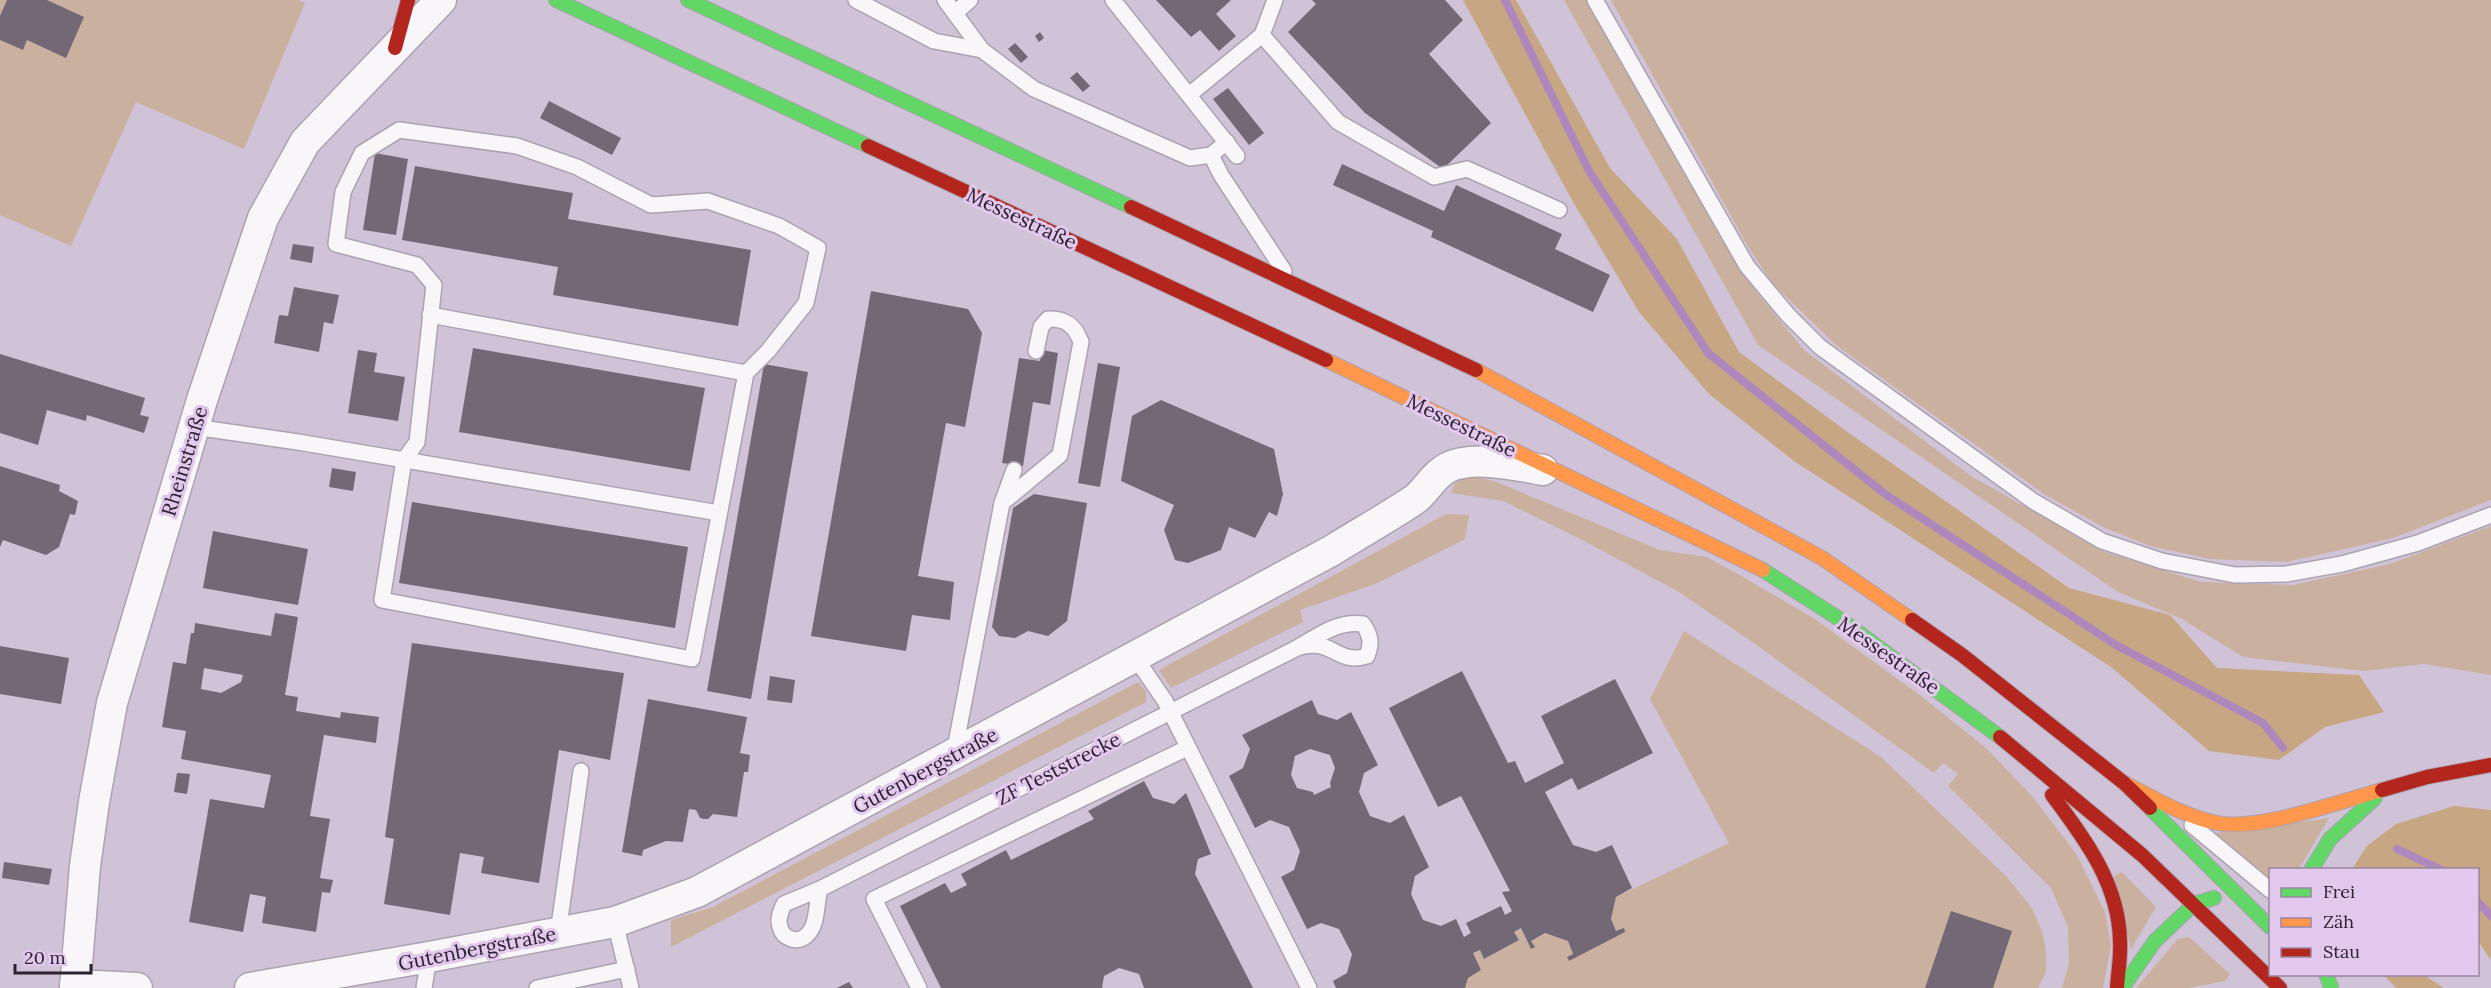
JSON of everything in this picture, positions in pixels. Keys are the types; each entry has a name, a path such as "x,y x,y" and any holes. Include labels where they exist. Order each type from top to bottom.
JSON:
{"street":[{"path":"395,48 408,0"},
{"name":"Rheinstraße","path":"75,987 87,855 112,703 194,427 263,218 305,142 441,0"},
{"name":"Messestraße","path":"556,0 1436,411 1558,473 1761,569 1816,603 2021,752 2111,828 2194,904 2280,988"},
{"path":"688,0 1457,359 1822,558 1962,656 2124,783 2269,925"},
{"name":"Gutenbergstraße","path":"250,988 615,922 697,892 1331,551 1417,498 1429,482 1447,467 1474,462 1506,464 1558,473"},
{"path":"2021,752 2095,853 2109,880 2121,934 2117,988"},
{"path":"2124,783 2174,809 2218,823 2261,823 2427,777 2491,765"},
{"path":"2312,868 2325,844 2340,826 2386,790"},
{"path":"2122,988 2155,941 2194,904 2220,897 2242,899"},
{"path":"75,987 137,988"}],"lane":[{"path":"856,0 934,41 982,50"},
{"path":"970,0 950,6 982,50 1034,89 1190,158 1211,155 1227,142"},
{"path":"1113,0 1237,156"},
{"path":"1189,95 1262,35 1275,0"},
{"path":"1595,0 1747,266 1788,315 1820,347 2023,494 2102,541 2162,561 2235,575 2286,574 2342,564 2418,543 2491,515"},
{"path":"1262,35 1338,122 1434,177 1467,169 1559,210"},
{"path":"399,130 517,146 577,167 651,205 708,201 779,226 818,248 806,303 768,351 746,373 692,659 382,600 404,460 417,442 430,315 434,285 417,265 336,244 343,192 362,153 399,130"},
{"path":"1211,155 1291,282"},
{"path":"430,315 746,373"},
{"path":"1002,503 1060,455 1081,342 1077,330 1060,318 1048,319 1041,327 1036,351"},
{"path":"194,427 718,513"},
{"path":"954,754 1002,503 1014,470"},
{"name":"ZF Teststrecke","path":"820,889 1297,648"},
{"path":"1135,657 1170,712 1309,988"},
{"path":"919,988 874,899 1187,748"},
{"path":"558,933 581,771"},
{"path":"2174,809 2269,888"},
{"path":"615,922 632,988"},
{"path":"424,988 429,957"},
{"path":"537,988 627,969"}],"shaded area":[{"path":"0,0 299,0 305,3 244,149 136,102 71,246 0,215"},
{"path":"1463,0 1516,0 1610,168 1677,239 1739,352 1860,441 2069,588 2170,615 2217,668 2359,675 2384,712 2325,727 2279,760 2209,751 2111,667 1794,461 1709,394 1639,312 1572,200"},
{"path":"1564,0 1587,0 1754,289 1804,350 1971,476 2105,552 2201,582 2293,585 2390,564 2491,526 2491,675 2424,664 2364,671 2243,657 2182,619 2118,592 1758,345"},
{"path":"1611,0 2491,0 2491,500 2393,538 2287,562 2210,559 2150,546 2103,527 2044,494 1837,346 1772,283 1746,243"},
{"path":"1472,476 1494,481 1660,550 1707,557 1815,619 1921,696 1986,748 2032,796 2077,855 2105,912 2111,946 2103,988 2062,988 2069,963 2068,927 2051,888 1948,786 1958,774 1943,763 1934,773 1679,592 1503,501 1451,493 1458,477"},
{"path":"1446,514 1469,515 1465,539 1375,584 1300,610 1303,622 1171,688 1159,670"},
{"path":"1684,631 1881,757 2007,877 2032,908 2042,931 2046,951 2046,972 2038,988 1465,988 1468,978 1481,970 1473,953 1480,950 1485,959 1519,940 1514,932 1521,928 1531,949 1535,947 1531,941 1545,933 1568,941 1573,954 1567,957 1569,961 1624,932 1616,931 1611,919 1616,897 1729,843 1650,699"},
{"path":"1138,682 1146,691 1146,702 671,947 671,920 713,907"},
{"path":"2454,806 2491,810 2491,960 2479,942 2479,868 2353,868 2367,846 2396,824"},
{"path":"2329,818 2300,868 2269,868 2269,888 2215,833"},
{"path":"2122,872 2156,907 2131,949 2114,876"},
{"path":"2189,937 2230,974 2225,981 2188,988 2136,988 2178,939"},
{"path":"2385,976 2426,976 2444,988 2396,988"}],"building":[{"path":"7,0 47,0 84,17 66,58 27,40 23,50 0,40 0,16"},
{"path":"1156,0 1231,0 1216,14 1236,36 1219,51 1200,30 1191,37"},
{"path":"1312,0 1445,0 1463,20 1429,54 1491,123 1443,169 1365,113 1288,32 1316,4"},
{"path":"1040,32 1044,38 1039,42 1035,36"},
{"path":"1015,43 1028,57 1021,63 1008,49"},
{"path":"1077,72 1090,86 1083,92 1070,78"},
{"path":"1228,88 1264,133 1249,145 1213,99"},
{"path":"549,101 621,138 612,155 540,118"},
{"path":"375,153 408,159 396,235 363,230"},
{"path":"1342,164 1444,211 1456,185 1562,234 1555,249 1610,275 1593,312 1431,237 1433,231 1333,185"},
{"path":"415,166 573,193 568,219 751,250 738,326 553,295 558,267 402,240"},
{"path":"293,244 314,247 312,263 290,259"},
{"path":"294,287 339,295 333,324 324,322 319,352 274,343 279,315 288,316"},
{"path":"871,291 968,309 982,333 965,427 946,423 918,576 954,582 950,620 912,615 906,651 811,636"},
{"path":"473,348 705,388 690,471 459,432"},
{"path":"358,350 377,353 374,372 405,377 398,421 348,413"},
{"path":"1042,350 1058,353 1050,405 1033,402 1023,466 1002,463 1019,358 1040,361"},
{"path":"0,354 145,398 140,415 149,417 144,433 87,415 86,421 47,410 38,445 0,433"},
{"path":"1098,363 1120,367 1100,487 1078,483"},
{"path":"764,364 808,372 751,699 707,691"},
{"path":"1161,400 1274,449 1283,494 1277,516 1269,512 1255,538 1229,527 1221,550 1188,563 1175,560 1164,530 1174,505 1121,481 1132,416"},
{"path":"0,466 60,485 59,491 78,501 75,515 70,514 59,547 46,555 3,540 0,547"},
{"path":"332,468 356,472 353,491 329,487"},
{"path":"1034,494 1087,503 1067,621 1048,636 1028,631 1015,638 999,636 992,627 1013,508"},
{"path":"412,502 688,547 675,628 399,583"},
{"path":"213,531 308,549 298,605 203,588"},
{"path":"275,613 298,617 285,695 298,697 296,711 340,718 341,712 379,717 376,743 324,735 310,816 330,819 320,878 333,880 330,893 322,892 316,932 262,923 266,897 250,894 243,932 189,922 210,799 264,808 271,775 181,759 186,731 162,727 173,662 186,664 195,623 271,636","holes":["204,668 243,675 241,682 221,693 201,689"]},
{"path":"412,643 624,673 610,760 559,750 539,883 481,873 484,857 460,853 450,915 384,904 394,839 385,837"},
{"path":"0,646 69,658 61,704 0,694"},
{"path":"1462,671 1508,763 1515,761 1525,783 1564,763 1541,716 1615,679 1653,753 1578,790 1572,778 1545,792 1573,845 1596,852 1612,845 1632,888 1616,897 1611,919 1616,931 1624,928 1625,932 1569,961 1567,957 1573,954 1568,941 1545,933 1531,941 1535,947 1531,949 1521,928 1514,932 1519,940 1484,959 1480,950 1473,953 1481,970 1468,978 1465,988 1336,988 1333,981 1347,973 1352,954 1339,929 1321,923 1307,929 1281,877 1294,870 1300,851 1289,827 1270,820 1255,828 1229,776 1243,768 1250,749 1242,735 1312,700 1318,714 1337,720 1351,712 1378,765 1364,773 1359,792 1370,816 1390,823 1404,815 1429,867 1415,876 1411,894 1423,920 1441,926 1456,919 1464,937 1471,933 1466,923 1501,906 1505,915 1512,911 1502,892 1510,891 1461,796 1438,807 1389,708","holes":["1310,749 1330,755 1335,768 1330,783 1331,787 1314,795 1313,792 1297,788 1291,775 1295,756"]},
{"path":"770,676 795,680 792,703 767,700"},
{"path":"648,699 747,717 740,753 750,755 748,772 744,772 737,817 713,814 708,819 704,819 700,818 696,810 689,809 683,842 666,841 643,850 642,856 622,852"},
{"path":"177,773 190,774 187,794 174,792"},
{"path":"1144,781 1153,798 1174,804 1186,793 1211,854 1198,859 1195,874 1253,988 1144,988 1139,974 1119,968 1104,976 1102,988 941,988 900,906 945,883 951,893 967,885 961,874 1006,850 1011,860 1094,819 1088,811"},
{"path":"4,862 52,869 49,885 2,878"},
{"path":"1951,911 2012,931 1993,988 1925,988"},
{"path":"849,982 853,988 837,988"}],"waterway":[{"path":"1505,0 1589,171 1708,353 1885,494 2116,645 2263,723 2283,748"},
{"path":"2397,849 2438,868"},
{"path":"2479,903 2491,916"}],"traffic: fast":[{"path":"556,0 868,146"},
{"path":"688,0 1131,207"},
{"path":"1763,570 1844,622 2000,737"},
{"path":"2312,868 2330,839 2375,798"},
{"path":"2150,808 2269,926"},
{"path":"2122,988 2155,941 2194,904 2214,898"},
{"path":"2327,976 2331,987"}],"traffic: slow":[{"path":"1326,360 1763,570"},
{"path":"1476,370 1822,558 1912,620"},
{"path":"2124,783 2192,816 2217,823 2234,824 2254,823 2299,814 2382,790"}],"traffic: jam":[{"path":"395,48 408,0"},
{"path":"868,146 1326,360"},
{"path":"1131,207 1476,370"},
{"path":"1912,620 1962,655 2124,783 2150,808"},
{"path":"2000,737 2142,855 2280,988"},
{"path":"2382,790 2427,777 2491,765"},
{"path":"2052,795 2088,846 2107,881 2114,900 2120,941 2117,988"}]}
